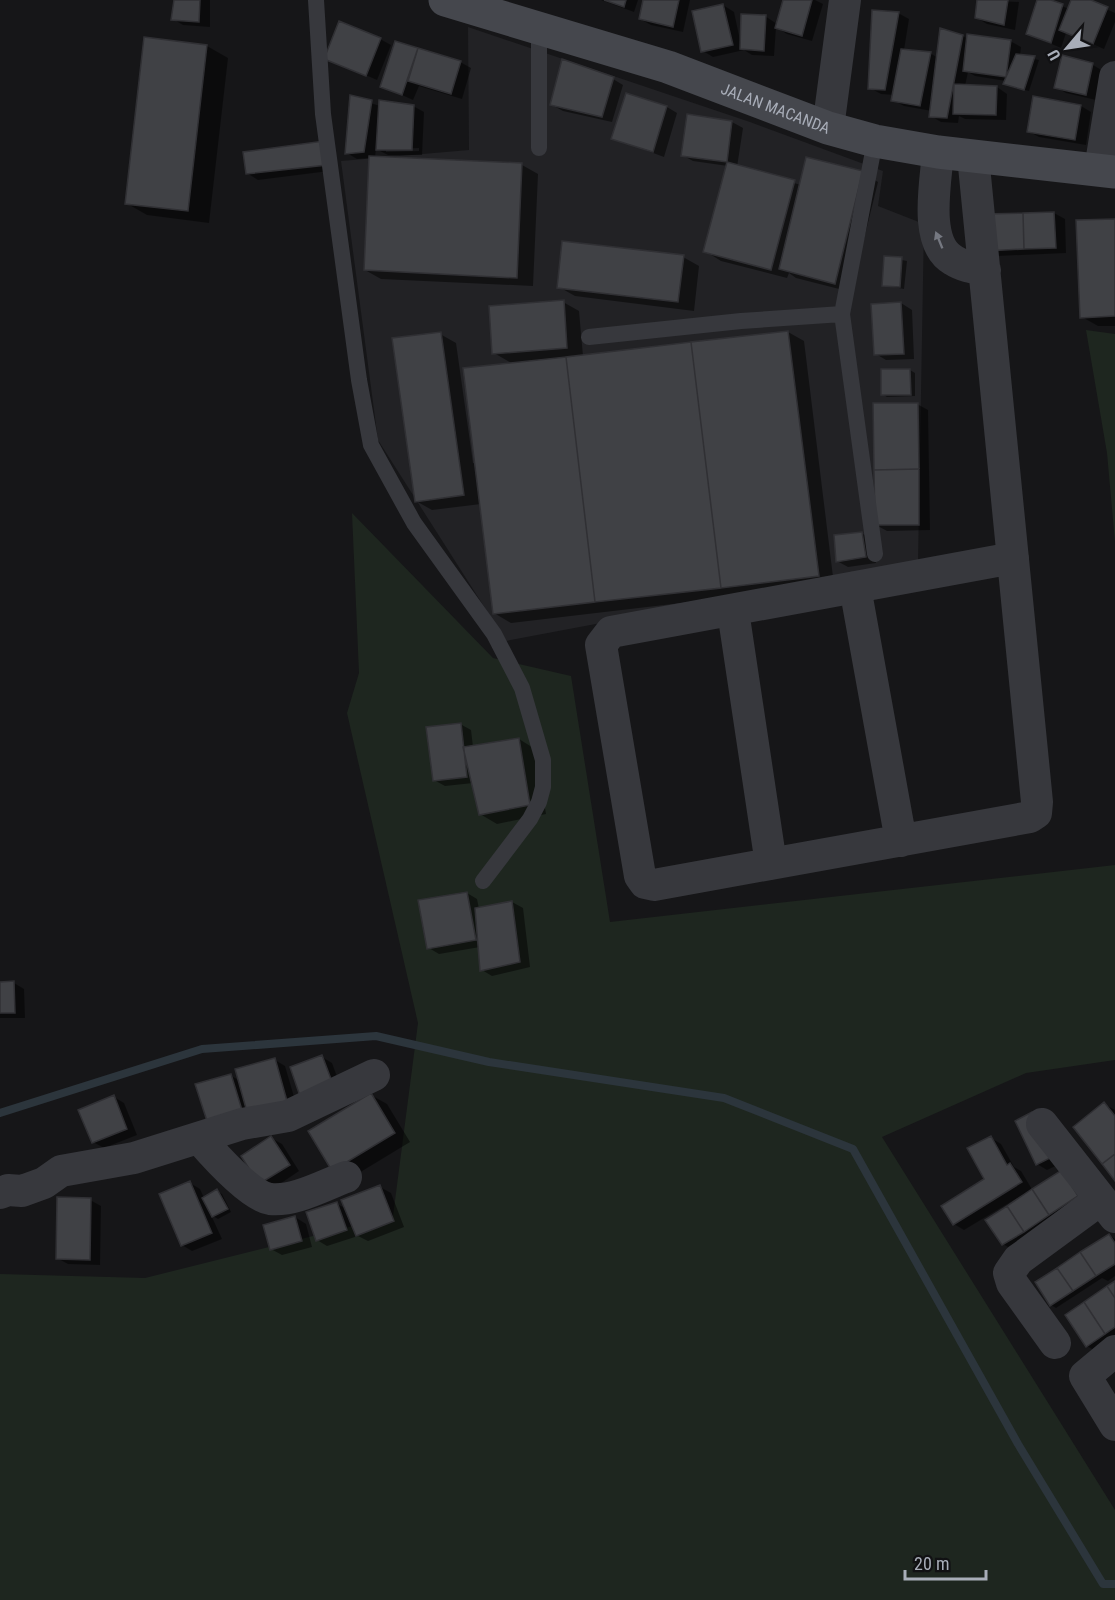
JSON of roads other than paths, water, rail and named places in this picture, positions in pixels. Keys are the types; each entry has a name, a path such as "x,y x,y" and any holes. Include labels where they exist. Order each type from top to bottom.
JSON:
{"street":[{"name":"JALAN MACANDA","path":"445,0 539,26 668,67 828,128 875,141 938,152 1107,170"},
{"path":"828,128 845,0"},
{"path":"1107,170 1115,77"},
{"path":"938,152 934,215 936,237 951,260 985,270"},
{"path":"973,156 985,270 1037,802 1036,813 1030,818 654,885 645,883 640,876 601,645 611,632 1013,558"},
{"path":"855,586 901,841"},
{"path":"733,611 771,864"},
{"path":"0,1193 22,1191 44,1183 61,1171 134,1158 242,1124 288,1116 374,1075"},
{"path":"1041,1124 1108,1208 1018,1260 1009,1273 1012,1283 1055,1343"},
{"path":"200,1139 217,1158 261,1197 279,1199 346,1177"},
{"path":"1115,1351 1085,1376 1115,1425"}],"lane":[{"path":"316,0 323,114 359,380 371,445 414,523 494,634 522,688 543,760 543,787 539,802 530,819 483,881"},
{"path":"538,148 539,26"},
{"path":"875,141 842,314 875,554"},
{"path":"589,338 741,321 842,314"}],"waterway":[{"path":"0,1113 202,1049 376,1036 489,1062 724,1098 853,1149 1018,1444 1103,1584 1115,1584"}]}
